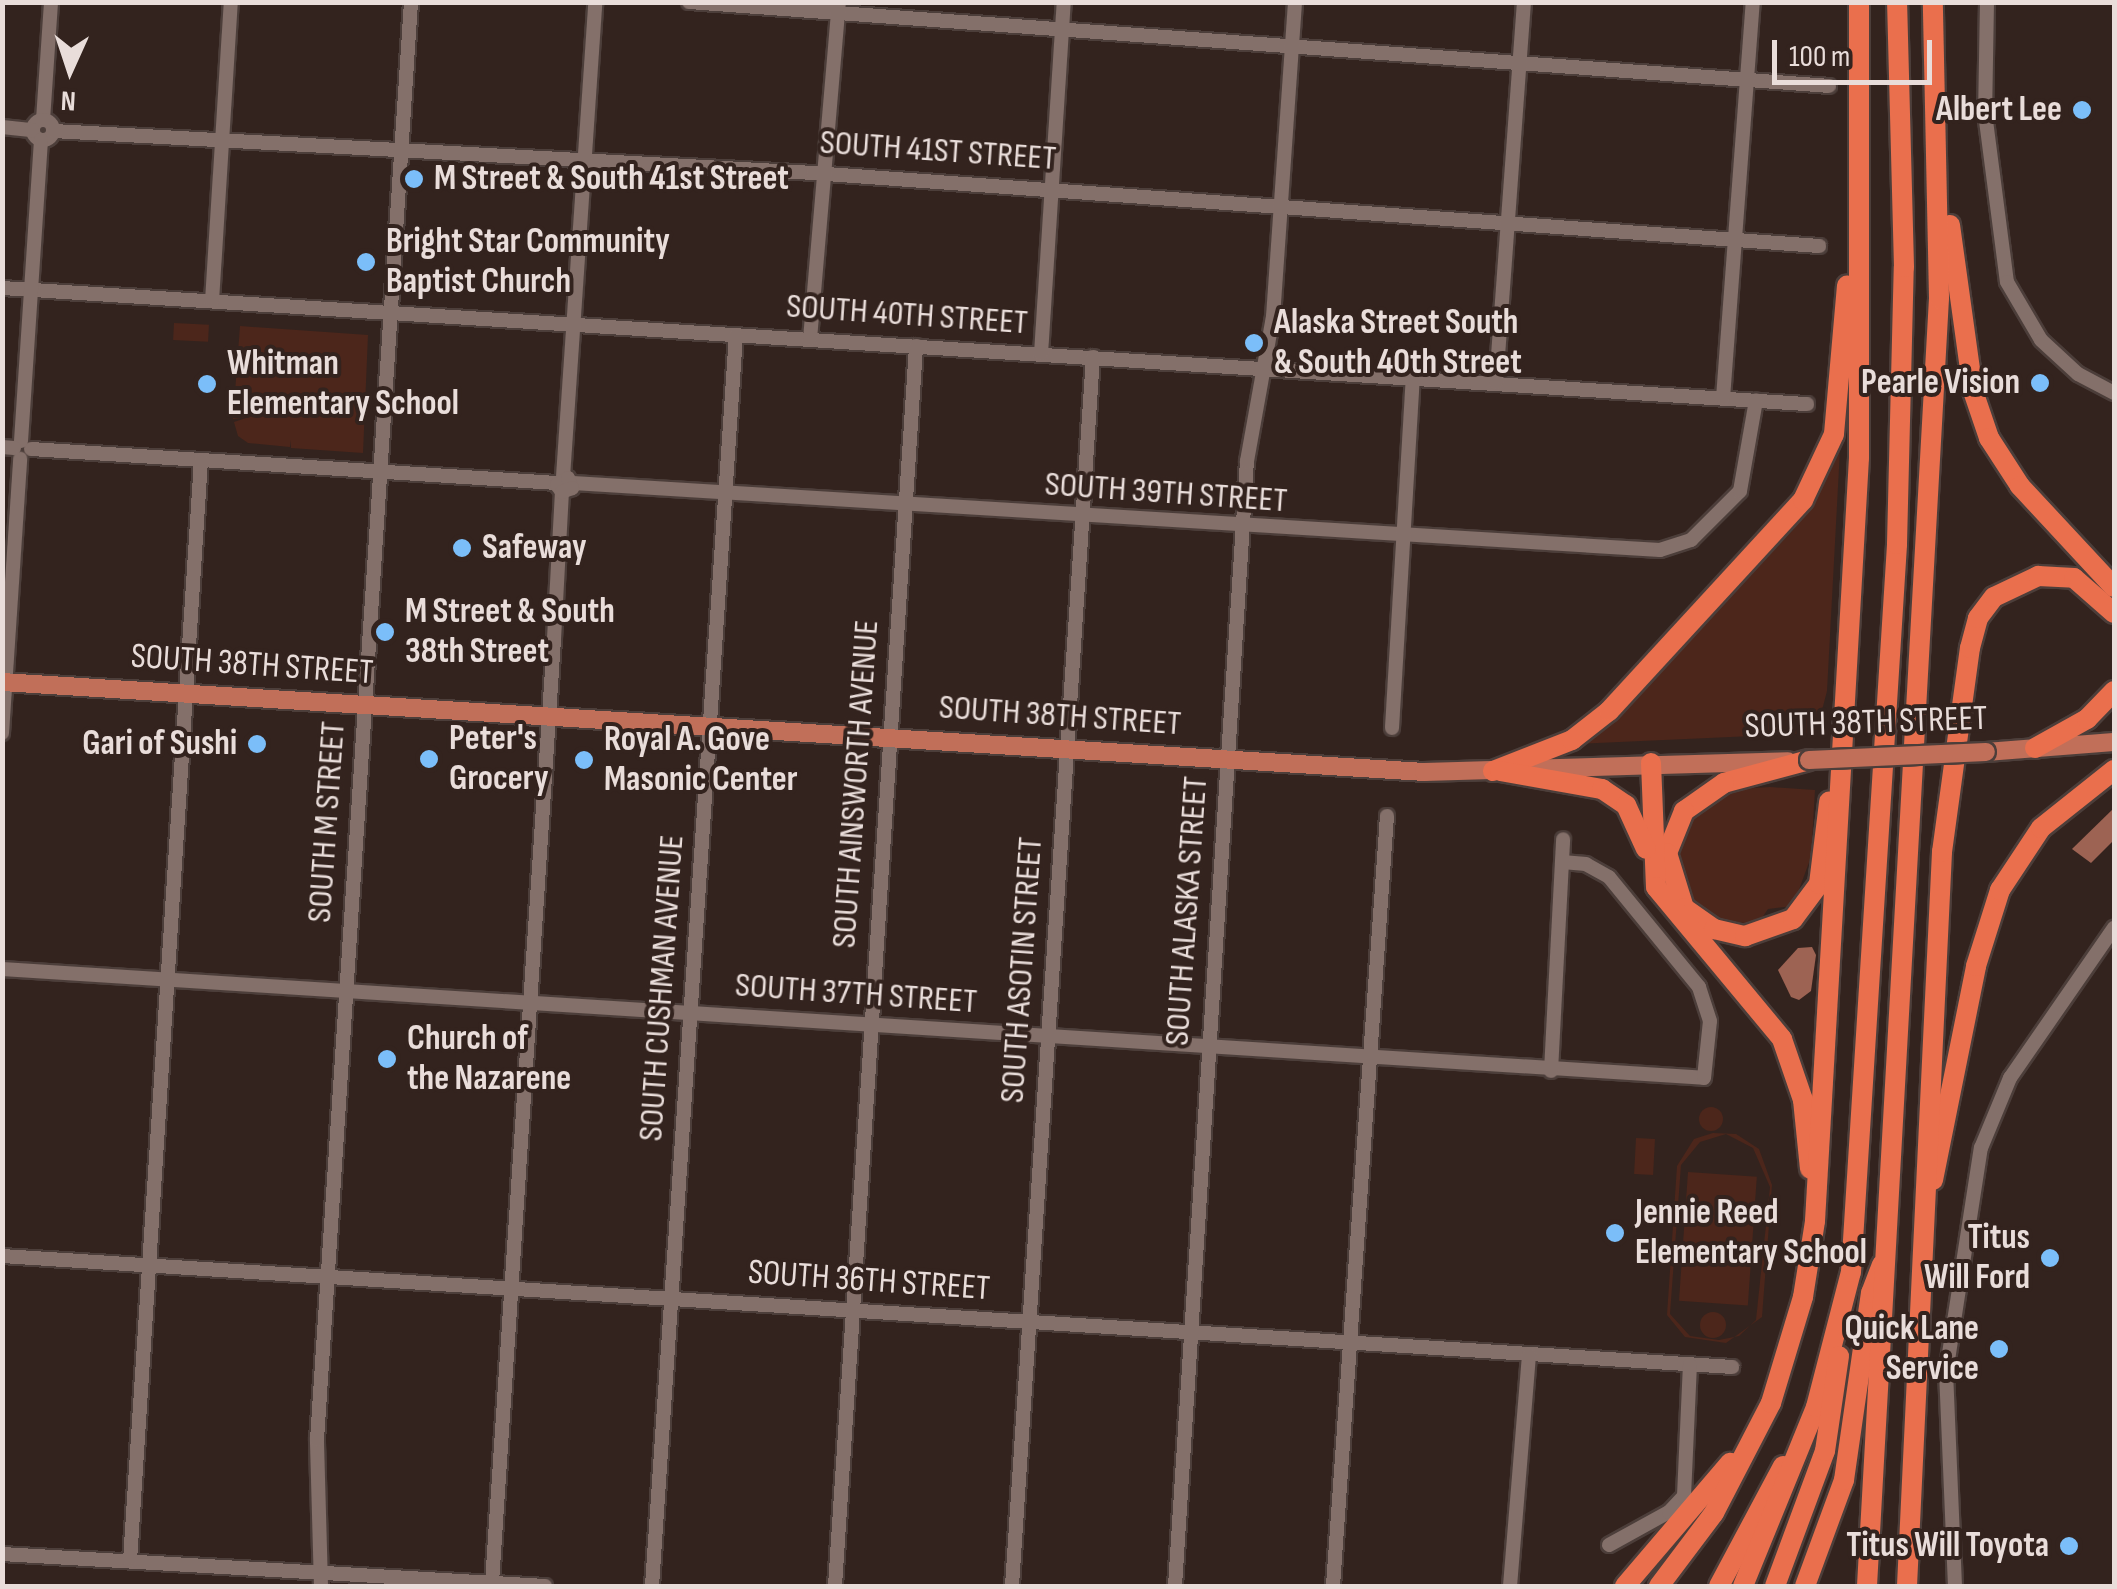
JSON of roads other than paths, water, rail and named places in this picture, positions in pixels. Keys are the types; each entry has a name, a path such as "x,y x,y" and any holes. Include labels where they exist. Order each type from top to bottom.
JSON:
{"highway":[{"path":"1659,1586 1714,1513 1771,1404 1803,1298 1815,1220 1853,606 1859,2"},
{"path":"1742,1586 1816,1408 1839,1334 1851,1272 1897,556 1904,267 1897,2"},
{"path":"1867,1586 1939,298 1940,155 1933,2"},
{"path":"1493,771 1572,740 1610,711 1784,525 1817,476 1838,412 1859,79"},
{"path":"1940,155 1973,392 1989,438 2020,486 2114,587"},
{"path":"1903,1586 1942,852 1974,629 1994,596 2038,576 2074,578 2114,613"},
{"path":"1808,760 1724,782 1684,811 1669,840 1668,865 1674,890 1693,917 1724,933 1756,936 1786,925 1813,896 1853,606"},
{"path":"2035,748 2087,719 2114,691"},
{"path":"1651,763 1653,879"},
{"path":"1916,1326 1932,1184 1990,916 2014,864 2041,828 2114,770"},
{"path":"1493,771 1570,780 1616,797 1639,830 1653,879 1670,912 1748,992 1791,1058 1807,1121 1815,1220"},
{"path":"1805,1586 1844,1480 1870,1292 1888,1250"},
{"path":"1776,1586 1825,1451 1839,1381 1839,1334"},
{"path":"1625,1586 1681,1527 1771,1404"},
{"path":"1719,1586 1816,1408"}],"main road":[{"name":"SOUTH 38TH STREET","path":"4,682 1227,760 1493,771 1986,752 2114,742"}],"street":[{"path":"2,734 50,2"},
{"path":"212,301 231,2"},
{"name":"SOUTH M STREET","path":"321,1580 315,1465 411,2"},
{"path":"492,1583 594,2"},
{"path":"688,2 839,8 1062,32 1829,86"},
{"path":"1042,354 1064,2"},
{"name":"SOUTH ALASKA STREET","path":"1175,1586 1249,435 1264,368 1295,2"},
{"path":"1496,384 1524,2"},
{"path":"1723,398 1752,2"},
{"path":"1987,2 1985,113 1996,232 2007,282 2053,352 2114,394"},
{"path":"810,339 839,8"},
{"name":"SOUTH 41ST STREET","path":"2,127 402,152 584,158 1818,246"},
{"name":"SOUTH 40TH STREET","path":"2,288 1807,404"},
{"name":"SOUTH CUSHMAN AVENUE","path":"652,1586 736,334"},
{"name":"SOUTH AINSWORTH AVENUE","path":"835,1586 916,346"},
{"name":"SOUTH ASOTIN STREET","path":"1012,1586 1093,357"},
{"path":"1392,728 1413,378"},
{"name":"SOUTH 39TH STREET","path":"18,449 1242,528 1666,550 1691,540 1736,496 1750,462 1756,400"},
{"path":"130,1561 201,460"},
{"path":"1334,1586 1386,816"},
{"path":"1551,1070 1563,840"},
{"name":"SOUTH 37TH STREET","path":"2,969 1704,1078 1710,1021 1699,987 1609,877 1586,864 1562,862"},
{"path":"1955,1586 1946,1373 1981,1148 2010,1078 2114,928"},
{"name":"SOUTH 36TH STREET","path":"2,1256 1732,1367"},
{"path":"1510,1586 1529,1355"},
{"path":"1609,1546 1669,1512 1684,1496 1690,1365"},
{"path":"2,1554 130,1561 321,1580 546,1586"}],"place":[{"name":"Albert Lee","path":"2082,110"},
{"name":"M Street & South 41st Street","path":"414,179"},
{"name":"Bright Star Community Baptist Church","path":"366,262"},
{"name":"Alaska Street South & South 40th Street","path":"1254,343"},
{"name":"Pearle Vision","path":"2040,383"},
{"name":"Whitman Elementary School","path":"207,384"},
{"name":"Safeway","path":"462,548"},
{"name":"M Street & South 38th Street","path":"385,632"},
{"name":"Gari of Sushi","path":"257,744"},
{"name":"Peter's Grocery","path":"429,759"},
{"name":"Royal A. Gove Masonic Center","path":"584,760"},
{"name":"Church of the Nazarene","path":"387,1059"},
{"name":"Jennie Reed Elementary School","path":"1615,1233"},
{"name":"Titus Will Ford","path":"2050,1258"},
{"name":"Quick Lane Service","path":"1999,1349"},
{"name":"Titus Will Toyota","path":"2069,1546"}]}
